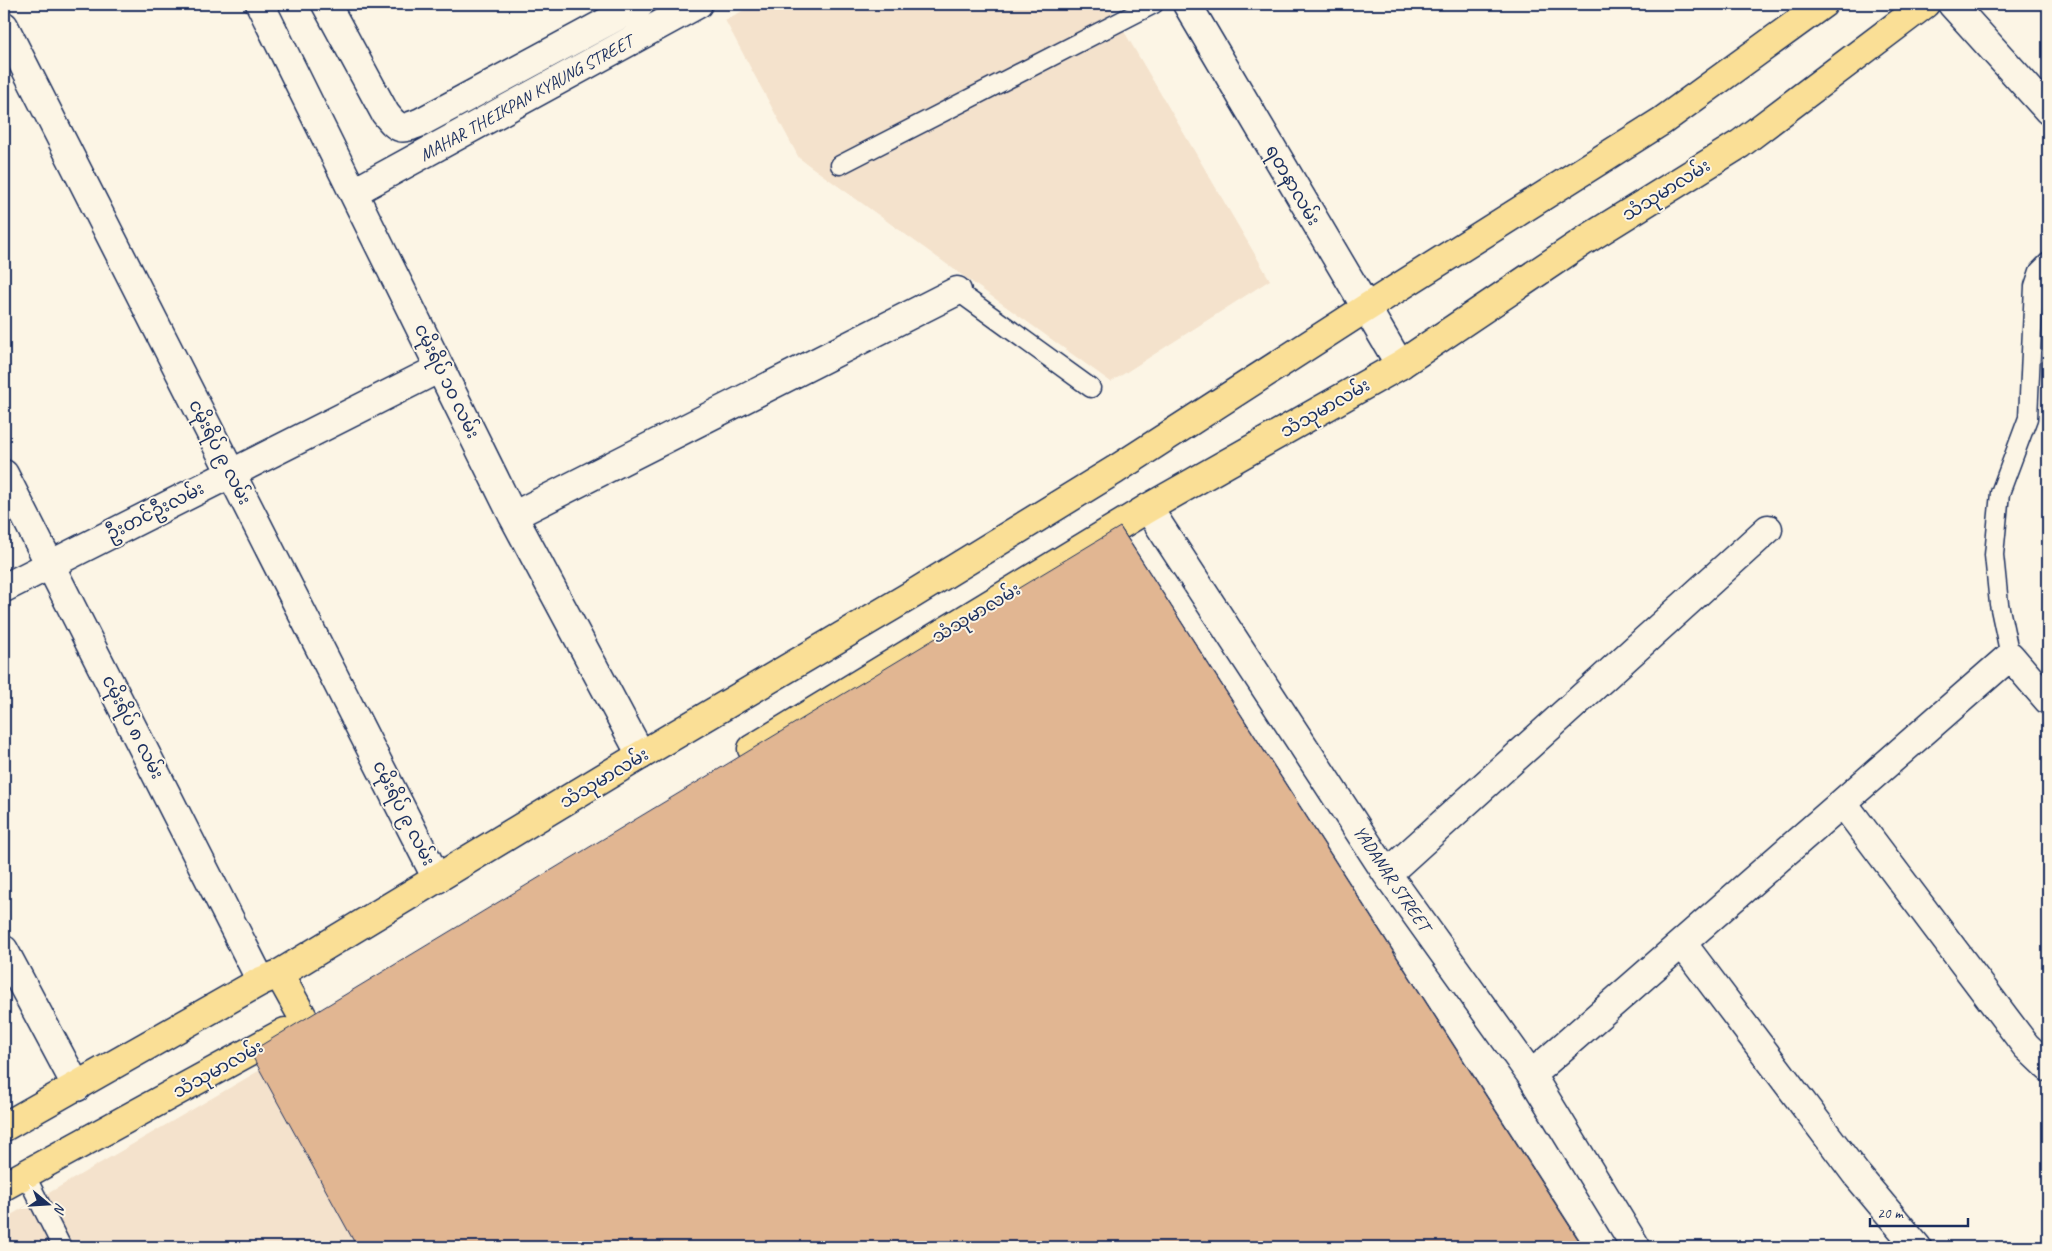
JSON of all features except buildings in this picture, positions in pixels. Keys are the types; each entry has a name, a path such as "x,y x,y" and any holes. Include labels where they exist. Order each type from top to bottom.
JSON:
{"main road":[{"name":"သံသုမာလမ်း","path":"4,1127 270,978 913,594 1115,470 1366,308 1662,121 1823,4"},
{"name":"သံသုမာလမ်း","path":"731,762 1148,508 1400,365 1584,241 1740,144 1925,4"},
{"name":"သံသုမာလမ်း","path":"14,1180 316,1014 270,978"}],"street":[{"name":"ငမိုးရိပ် ၁၀ လမ်း","path":"260,4 514,516 641,755"},
{"path":"326,4 385,113 395,126 405,129 640,4"},
{"name":"MAHAR THEIKPAN KYAUNG STREET","path":"354,192 698,4"},
{"name":"ရတနာလမ်း","path":"1187,4 1400,365"},
{"path":"1952,4 2048,110"},
{"name":"ငမိုးရိပ် ၉ လမ်း","path":"4,26 437,879"},
{"path":"514,516 957,291"},
{"name":"ဦးတင်ဦးလမ်း","path":"4,588 440,368"},
{"name":"ငမိုးရိပ် ၈ လမ်း","path":"4,474 270,978"},
{"name":"YADANAR STREET","path":"1148,508 1388,874 1531,1075 1636,1247"},
{"path":"1388,874 1768,529"},
{"path":"942,634 956,659"},
{"path":"1531,1075 2010,656 2048,700"},
{"path":"1842,803 2026,1046 2048,1066"},
{"path":"1682,943 1856,1174 1918,1247"},
{"path":"4,950 77,1087"}],"lane":[{"path":"840,165 1154,4"},
{"path":"2010,656 1999,604 1994,555 2000,493 2028,418 2034,286 2039,271 2048,262"},
{"path":"957,291 1090,388"},
{"path":"14,1180 62,1247"}],"shaded area":[{"path":"756,4 1108,4 1270,280 1111,382 799,158 725,20"},
{"path":"262,1069 360,1247 4,1247 4,1219"}]}
